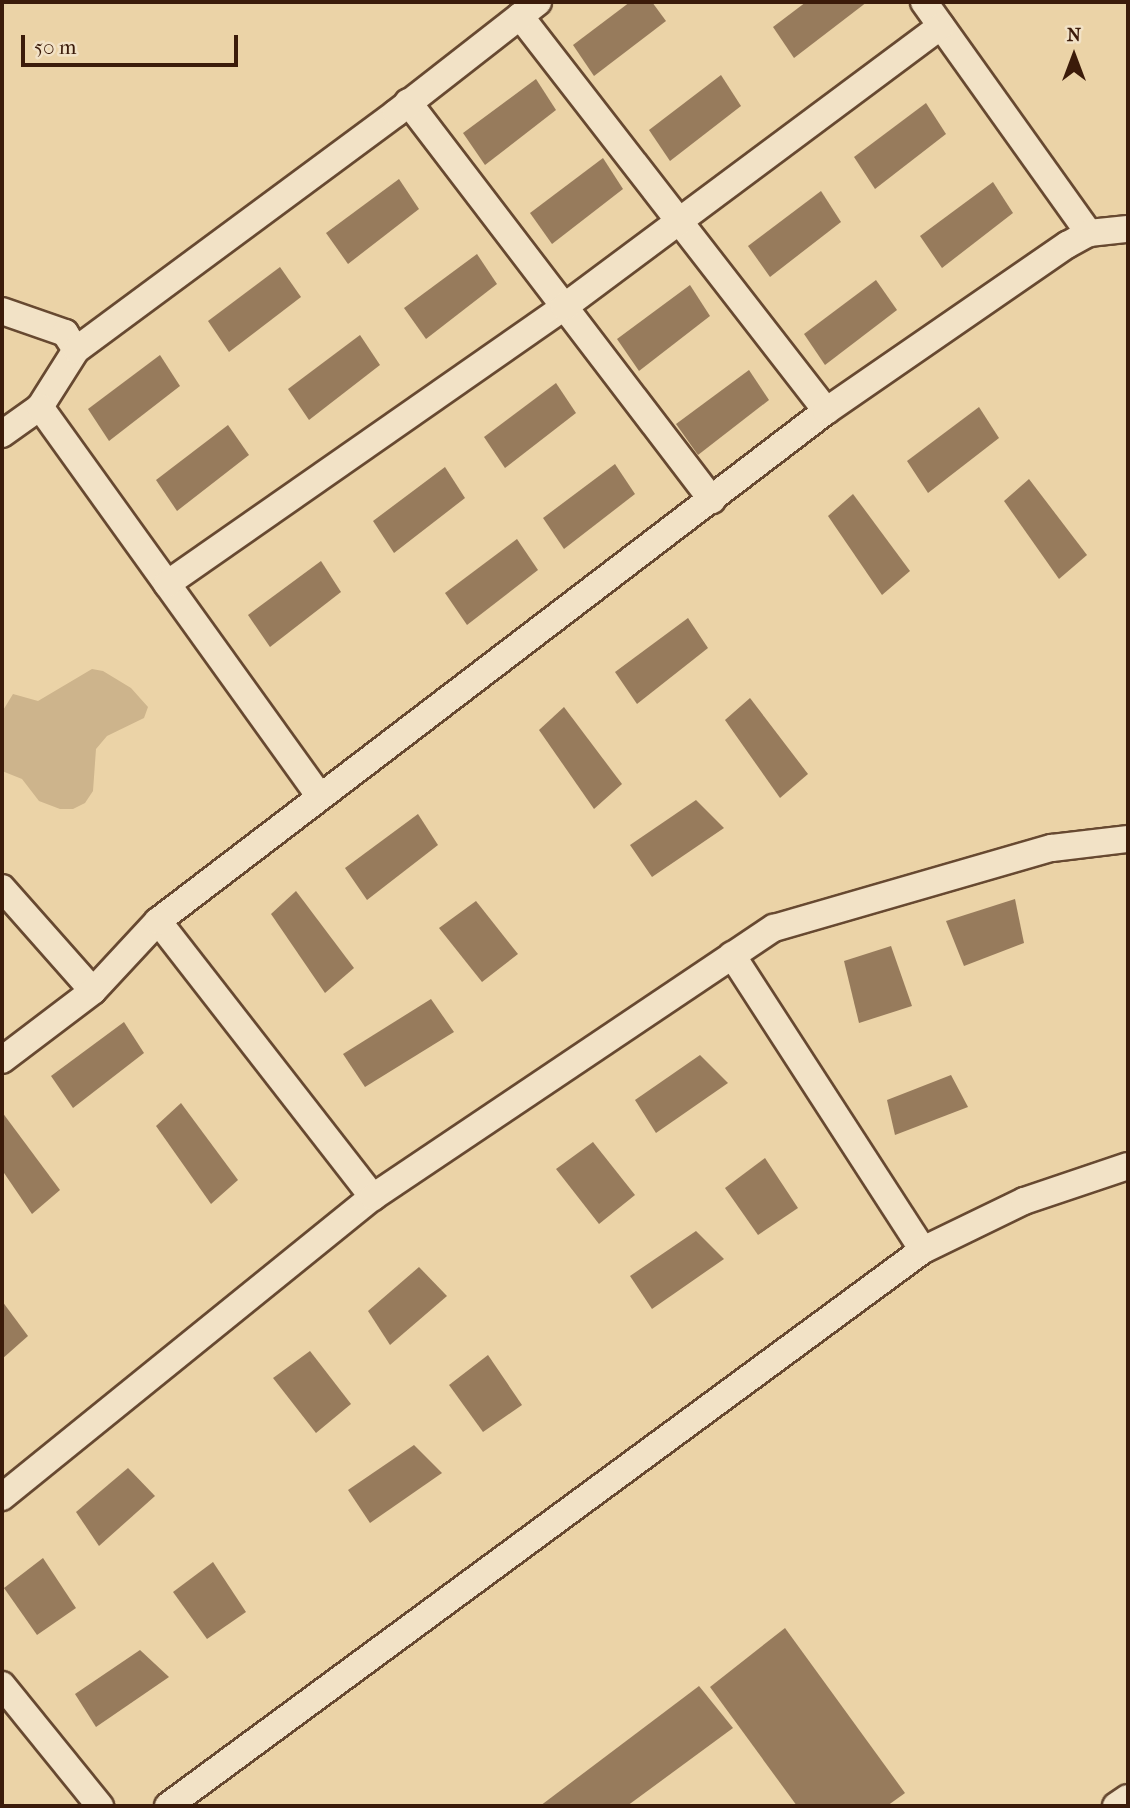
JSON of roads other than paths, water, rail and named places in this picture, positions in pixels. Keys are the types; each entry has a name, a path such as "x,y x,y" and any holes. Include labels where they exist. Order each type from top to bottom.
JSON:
{"street":[{"path":"924,2 1089,233"},
{"path":"2,434 40,407 76,350 529,9 680,222 826,411"},
{"path":"167,584 564,307 941,26"},
{"path":"408,102 712,500"},
{"path":"2,1060 93,991 158,921 826,411 1054,253 1089,233 1128,229"},
{"path":"2,311 65,333 76,350"},
{"path":"40,407 320,796"},
{"path":"2,1497 373,1197 774,928 1052,848 1128,839"},
{"path":"2,888 93,991"},
{"path":"158,921 373,1197"},
{"path":"732,956 923,1250"},
{"path":"167,1806 923,1250 1024,1201 1128,1166"},
{"path":"2,1685 100,1806"},
{"path":"1116,1806 1128,1798"}]}
